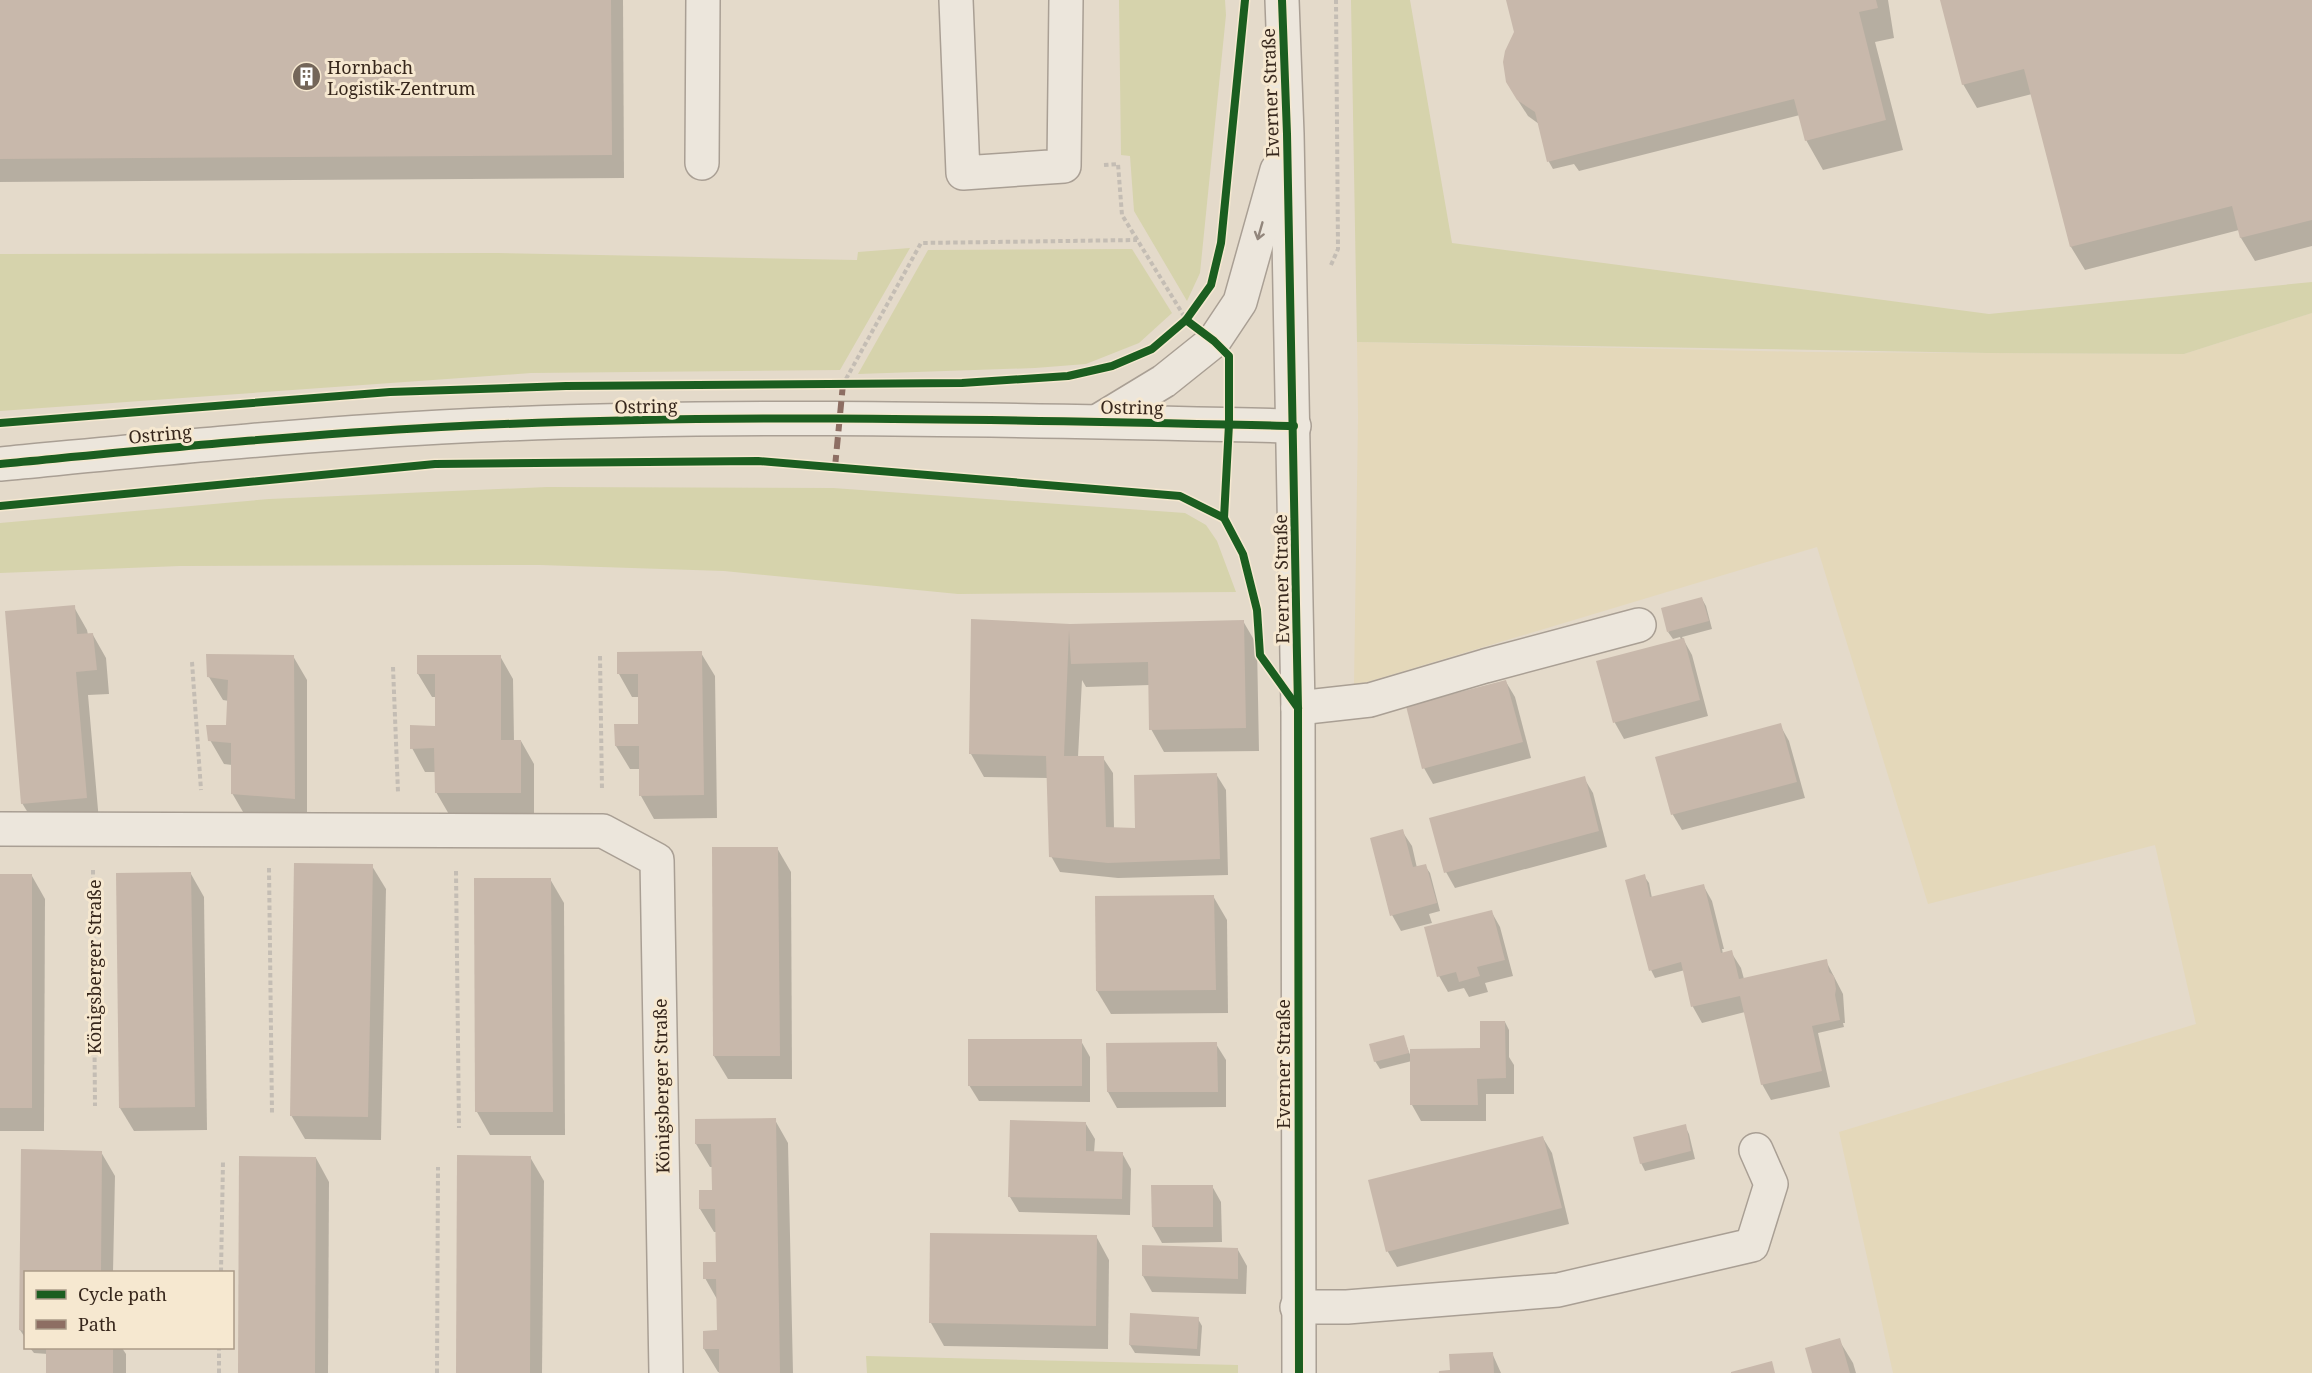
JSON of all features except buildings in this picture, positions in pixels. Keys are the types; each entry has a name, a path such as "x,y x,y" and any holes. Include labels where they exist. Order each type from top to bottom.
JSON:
{"street":[{"path":"702,163 703,0"},
{"path":"956,0 963,173 1064,166 1065,0"},
{"name":"Everner Straße","path":"1282,0 1287,134 1298,708 1297,1307 1299,1373"},
{"path":"1098,421 1164,381 1214,341 1240,302 1287,134"},
{"name":"Ostring","path":"0,464 309,436 442,427 774,419 1098,421 1293,426"},
{"path":"1298,708 1370,700 1639,625"},
{"name":"Königsberger Straße","path":"0,829 603,831 657,860 666,1373"},
{"path":"1297,1307 1347,1307 1558,1290 1752,1245 1771,1184 1756,1150"}],"path":[{"path":"1290,305 1329,270 1338,249 1335,0"},
{"path":"1064,166 1118,164 1122,215 1186,320"},
{"path":"843,384 921,243 1137,240"},
{"path":"600,656 603,831"},
{"path":"192,662 204,829"},
{"path":"393,667 400,829"},
{"path":"268,829 272,1113"},
{"path":"456,830 459,1128"},
{"path":"221,1271 223,1162"},
{"path":"437,1373 438,1167"},
{"path":"219,1349 219,1373"}],"shaded area":[{"path":"1119,0 1225,0 1226,15 1200,273 1187,301 1134,211 1130,156 1121,155"},
{"path":"1351,0 1410,0 1452,243 1989,314 2312,282 2312,313 2184,354 1988,353 1357,342"},
{"path":"910,248 840,370 531,373 0,411 0,254 497,253 857,260 858,252"},
{"path":"1132,249 1172,313 1139,343 1086,364 858,374 928,250"},
{"path":"2312,313 2312,1373 1893,1373 1839,1132 2196,1024 2155,845 1928,904 1817,547 1354,686 1357,342 1807,352 2184,354"},
{"path":"547,487 833,488 1185,513 1206,525 1217,541 1236,592 958,594 724,571 540,565 180,566 0,573 0,523 269,499"},
{"path":"866,1356 1238,1365 1238,1373 867,1373"}],"marked path":[{"path":"835,467 843,384"}],"cycle path":[{"path":"0,423 390,392 566,386 962,383 1068,376 1112,366 1152,349 1186,320 1211,285 1221,243 1245,0"},
{"path":"1282,0 1287,134 1298,708 1299,1373"},
{"path":"1186,320 1214,341 1229,356 1229,424 1224,518 1243,554 1257,610 1260,655 1298,708"},
{"path":"0,464 331,434 548,422 868,419 1294,426"},
{"path":"0,506 435,464 758,461 1180,496 1224,518"}],"place":[{"name":"Hornbach Logistik-Zentrum","path":"306,77"}]}
